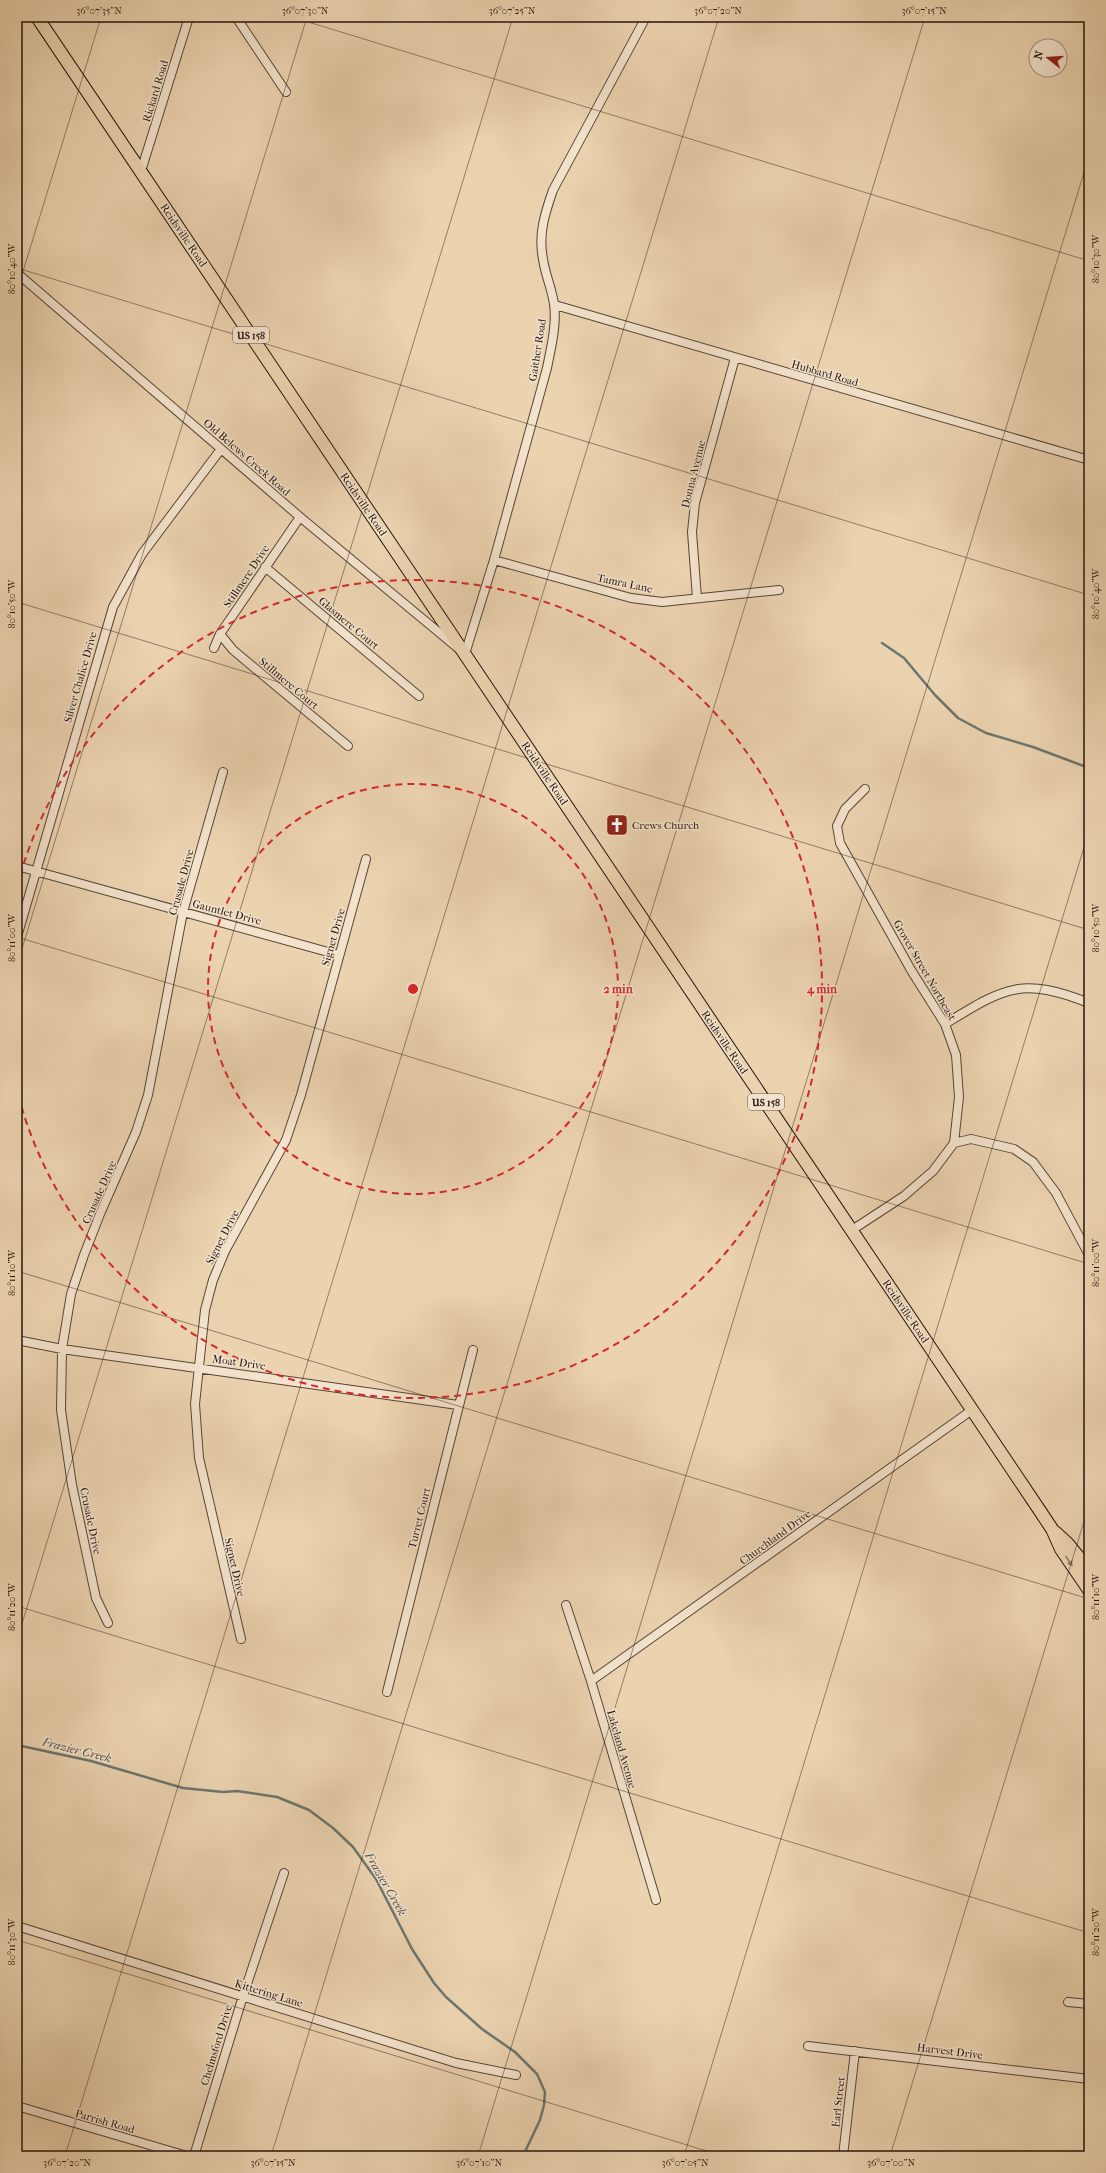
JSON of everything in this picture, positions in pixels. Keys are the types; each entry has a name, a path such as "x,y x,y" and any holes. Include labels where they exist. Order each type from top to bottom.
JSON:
{"highway":[{"name":"Reidsville Road","path":"37,17 1052,1529 1061,1548 1089,1590"},
{"name":"Reidsville Road","path":"1052,1529 1068,1544 1089,1570"}],"street":[{"name":"Rickard Road","path":"141,171 189,17"},
{"path":"236,17 286,92"},
{"name":"Gaither Road","path":"465,654 494,560 547,368 553,336 554,305 542,259 541,237 544,216 553,190 646,17"},
{"name":"Old Belews Creek Road","path":"17,273 300,518 465,654"},
{"name":"Hubbard Road","path":"554,305 1089,460"},
{"name":"Donna Avenue","path":"697,598 692,532 695,503 735,358"},
{"name":"Silver Chalice Drive","path":"17,937 113,607 142,554 221,450"},
{"name":"Stillmere Drive","path":"214,648 220,634 300,518"},
{"name":"Tamra Lane","path":"494,560 631,598 662,602 779,590"},
{"name":"Glasmere Court","path":"265,567 419,696"},
{"name":"Stillmere Court","path":"220,634 233,650 348,746"},
{"name":"Crusade Drive","path":"108,1623 96,1598 72,1485 61,1410 62,1349 71,1294 84,1255 100,1214 136,1132 148,1096 183,912 223,772"},
{"name":"Grover Street Northeast","path":"865,789 845,809 837,826 840,843 911,970 945,1024 956,1055 959,1097 954,1143"},
{"name":"Signet Drive","path":"241,1639 200,1458 195,1404 205,1310 213,1280 224,1251 286,1140 301,1095 366,859"},
{"name":"Gauntlet Drive","path":"17,866 339,955"},
{"path":"945,1024 997,994 1012,989 1037,987 1089,1002"},
{"path":"852,1230 904,1196 930,1174 954,1143 971,1139 1014,1150 1033,1162 1056,1193 1089,1255"},
{"name":"Moat Drive","path":"17,1340 62,1349 199,1367 458,1405"},
{"name":"Turret Court","path":"387,1692 473,1350"},
{"name":"Churchland Drive","path":"591,1681 972,1410"},
{"name":"Lakeland Avenue","path":"566,1605 591,1681 656,1900"},
{"name":"Chelmsford Drive","path":"194,2156 243,1996 284,1873"},
{"name":"Kittering Lane","path":"17,1926 456,2063 516,2076"},
{"path":"1068,2002 1089,2004"},
{"name":"Harvest Drive","path":"808,2046 1089,2079"},
{"name":"Earl Street","path":"843,2156 855,2051"},
{"name":"Parrish Road","path":"17,2106 187,2156"}],"waterway":[{"path":"882,643 904,658 935,695 958,718 986,733 1033,747 1089,768"},
{"name":"Frazier Creek","path":"17,1745 91,1761 183,1788 223,1792 237,1791 277,1797 309,1810 333,1828 353,1847 376,1879 412,1949 434,1983 446,1997 482,2029 515,2052 537,2074 545,2092 544,2105 540,2120 523,2156"}],"place":[{"name":"Crews Church","path":"617,825"}]}
